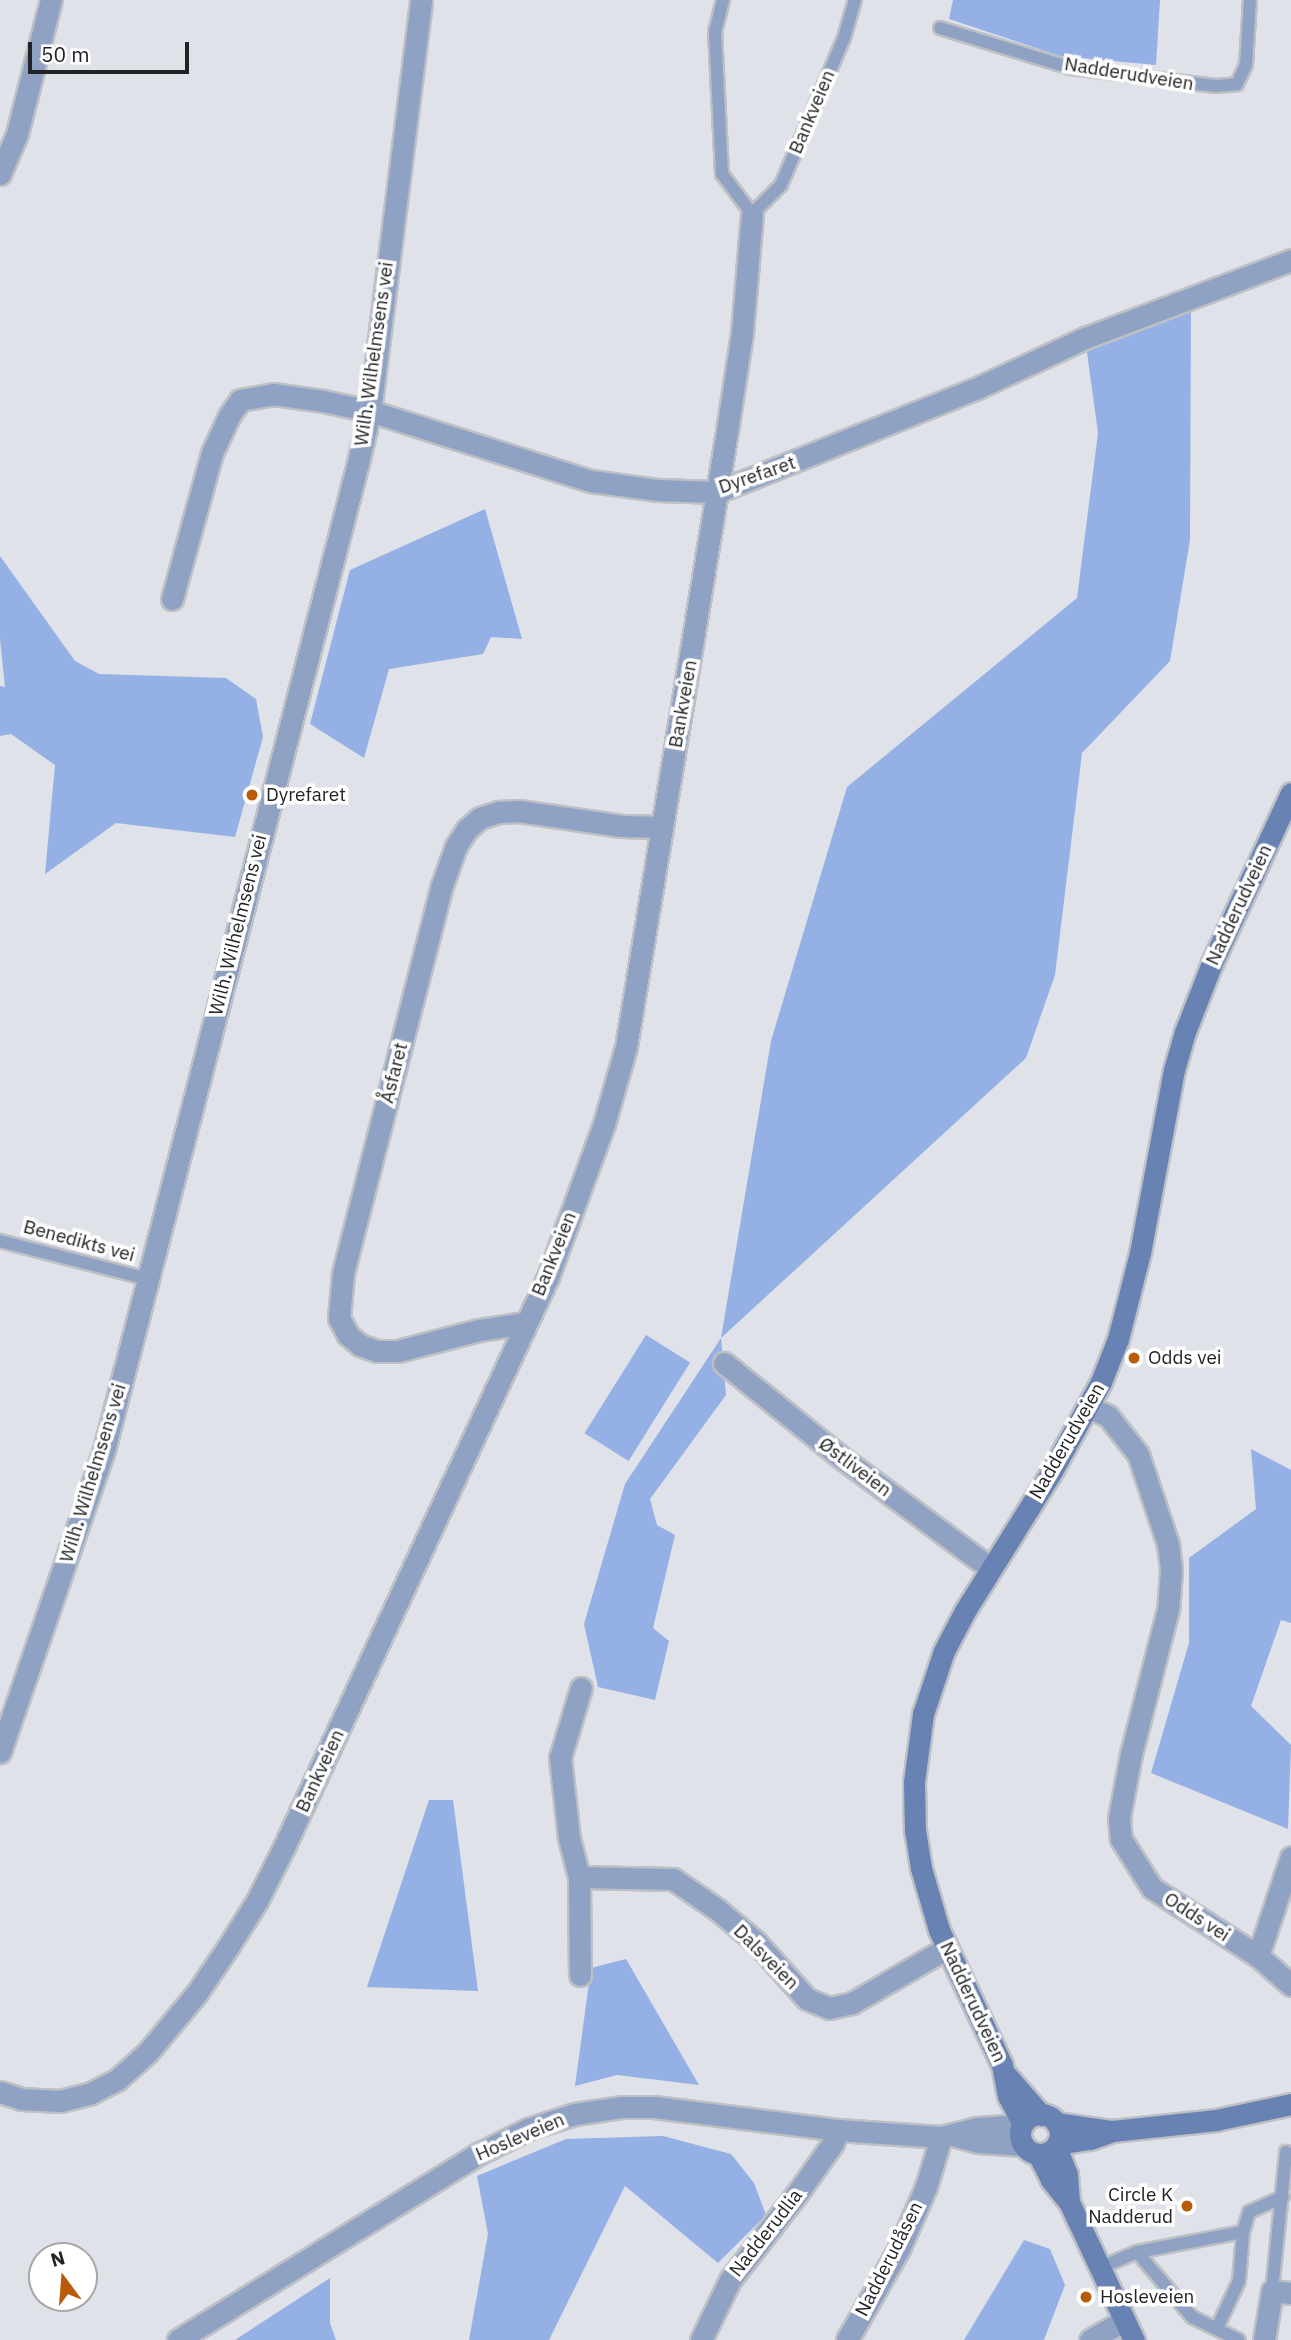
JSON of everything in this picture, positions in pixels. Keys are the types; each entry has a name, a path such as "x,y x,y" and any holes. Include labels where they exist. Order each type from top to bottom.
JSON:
{"main road":[{"name":"Nadderudveien","path":"1069,2202 1067,2174 1040,2134 1007,2076 947,1948 921,1868 915,1831 914,1782 923,1714 949,1641 1088,1407 1118,1339 1130,1297 1174,1070 1185,1032 1212,963 1291,793"},
{"name":"Hosleveien","path":"1040,2134 1112,2131 1216,2120 1291,2104"},
{"name":"Hosleveien","path":"1040,2134 1086,2140 1112,2131"},
{"name":"Nadderudveien","path":"1040,2134 1051,2180 1069,2202 1134,2340"},
{"path":"1067,2174 1086,2140"}],"street":[{"path":"0,174 16,134 51,0"},
{"name":"Wilh. Wilhelmsens vei","path":"0,1752 104,1450 370,411 421,0"},
{"name":"Bankveien","path":"0,2092 21,2099 60,2101 91,2093 118,2079 148,2052 197,1993 257,1901 284,1847 548,1277 591,1160 626,1047 742,333 752,214"},
{"name":"Dyrefaret","path":"172,599 212,453 229,416 240,400 274,394 370,411 590,481 658,491 717,492 975,388 1085,338 1291,260"},
{"name":"Åsfaret","path":"525,1323 479,1330 398,1351 377,1351 360,1345 348,1335 340,1318 343,1273 441,888 456,846 467,829 480,818 499,812 519,811 622,826 662,827"},
{"name":"Østliveien","path":"724,1363 838,1455 990,1568"},
{"name":"Odds vei","path":"1088,1407 1108,1416 1138,1454 1168,1544 1171,1570 1168,1609 1131,1754 1119,1818 1121,1839 1152,1888 1258,1956 1291,1985"},
{"path":"580,1975 579,1877 568,1827 561,1758 581,1688"},
{"path":"1258,1956 1291,1857"},
{"name":"Dalsveien","path":"579,1877 673,1879 718,1910 756,1942 807,1999 829,2008 852,2003 947,1948"},
{"name":"Hosleveien","path":"178,2340 438,2177 503,2140 550,2121 597,2110 654,2107 838,2130 948,2136 978,2128 1040,2134"},
{"name":"Nadderudlia","path":"701,2340 730,2280 799,2192 833,2143 838,2130"},
{"name":"Nadderudåsen","path":"847,2340 899,2249 948,2136"},
{"path":"1264,2340 1281,2292"},
{"path":"1096,2338 1124,2320"}],"lane":[{"path":"723,0 715,31 722,174 752,214"},
{"name":"Bankveien","path":"752,214 781,185 844,38 855,0"},
{"name":"Nadderudveien","path":"940,28 1071,68 1136,78 1226,85 1237,84 1246,65 1250,0"},
{"name":"Benedikts vei","path":"0,1241 148,1279"},
{"path":"1281,2292 1286,2215 1283,2197 1286,2151"},
{"path":"1217,2328 1239,2281 1243,2232 1249,2212 1283,2197"},
{"path":"1099,2268 1137,2252 1243,2232"},
{"path":"1137,2252 1192,2317 1239,2340"}],"shaded area":[{"path":"953,0 1160,0 1156,65 1060,56 949,19"},
{"path":"1191,297 1190,540 1170,661 1082,753 1055,975 1026,1058 721,1338 771,1041 847,787 1077,598 1098,433 1085,338"},
{"path":"485,509 522,639 491,637 483,654 389,669 364,758 310,724 350,570"},
{"path":"0,556 75,661 99,674 226,678 256,699 263,737 235,837 116,823 45,874 55,765 11,734 0,736 0,686 5,687 0,639"},
{"path":"646,1335 690,1363 629,1461 585,1433"},
{"path":"721,1338 726,1395 650,1499 657,1525 675,1535 653,1628 669,1641 655,1700 598,1687 584,1624 625,1484"},
{"path":"1251,1449 1291,1470 1291,1623 1281,1620 1251,1706 1291,1745 1288,1829 1151,1773 1189,1643 1189,1558 1256,1509"},
{"path":"429,1800 453,1800 478,1991 367,1987"},
{"path":"626,1959 699,2085 617,2075 575,2086 591,1968"},
{"path":"663,2136 731,2154 754,2183 766,2215 718,2263 625,2186 549,2340 469,2340 488,2234 477,2176 566,2139"},
{"path":"1024,2240 1050,2249 1065,2285 1044,2340 964,2340"},
{"path":"330,2278 330,2323 336,2340 235,2340"}],"place":[{"name":"Dyrefaret","path":"252,795"},
{"name":"Odds vei","path":"1134,1358"},
{"name":"Circle K Nadderud","path":"1187,2206"},
{"name":"Hosleveien","path":"1086,2297"}]}
